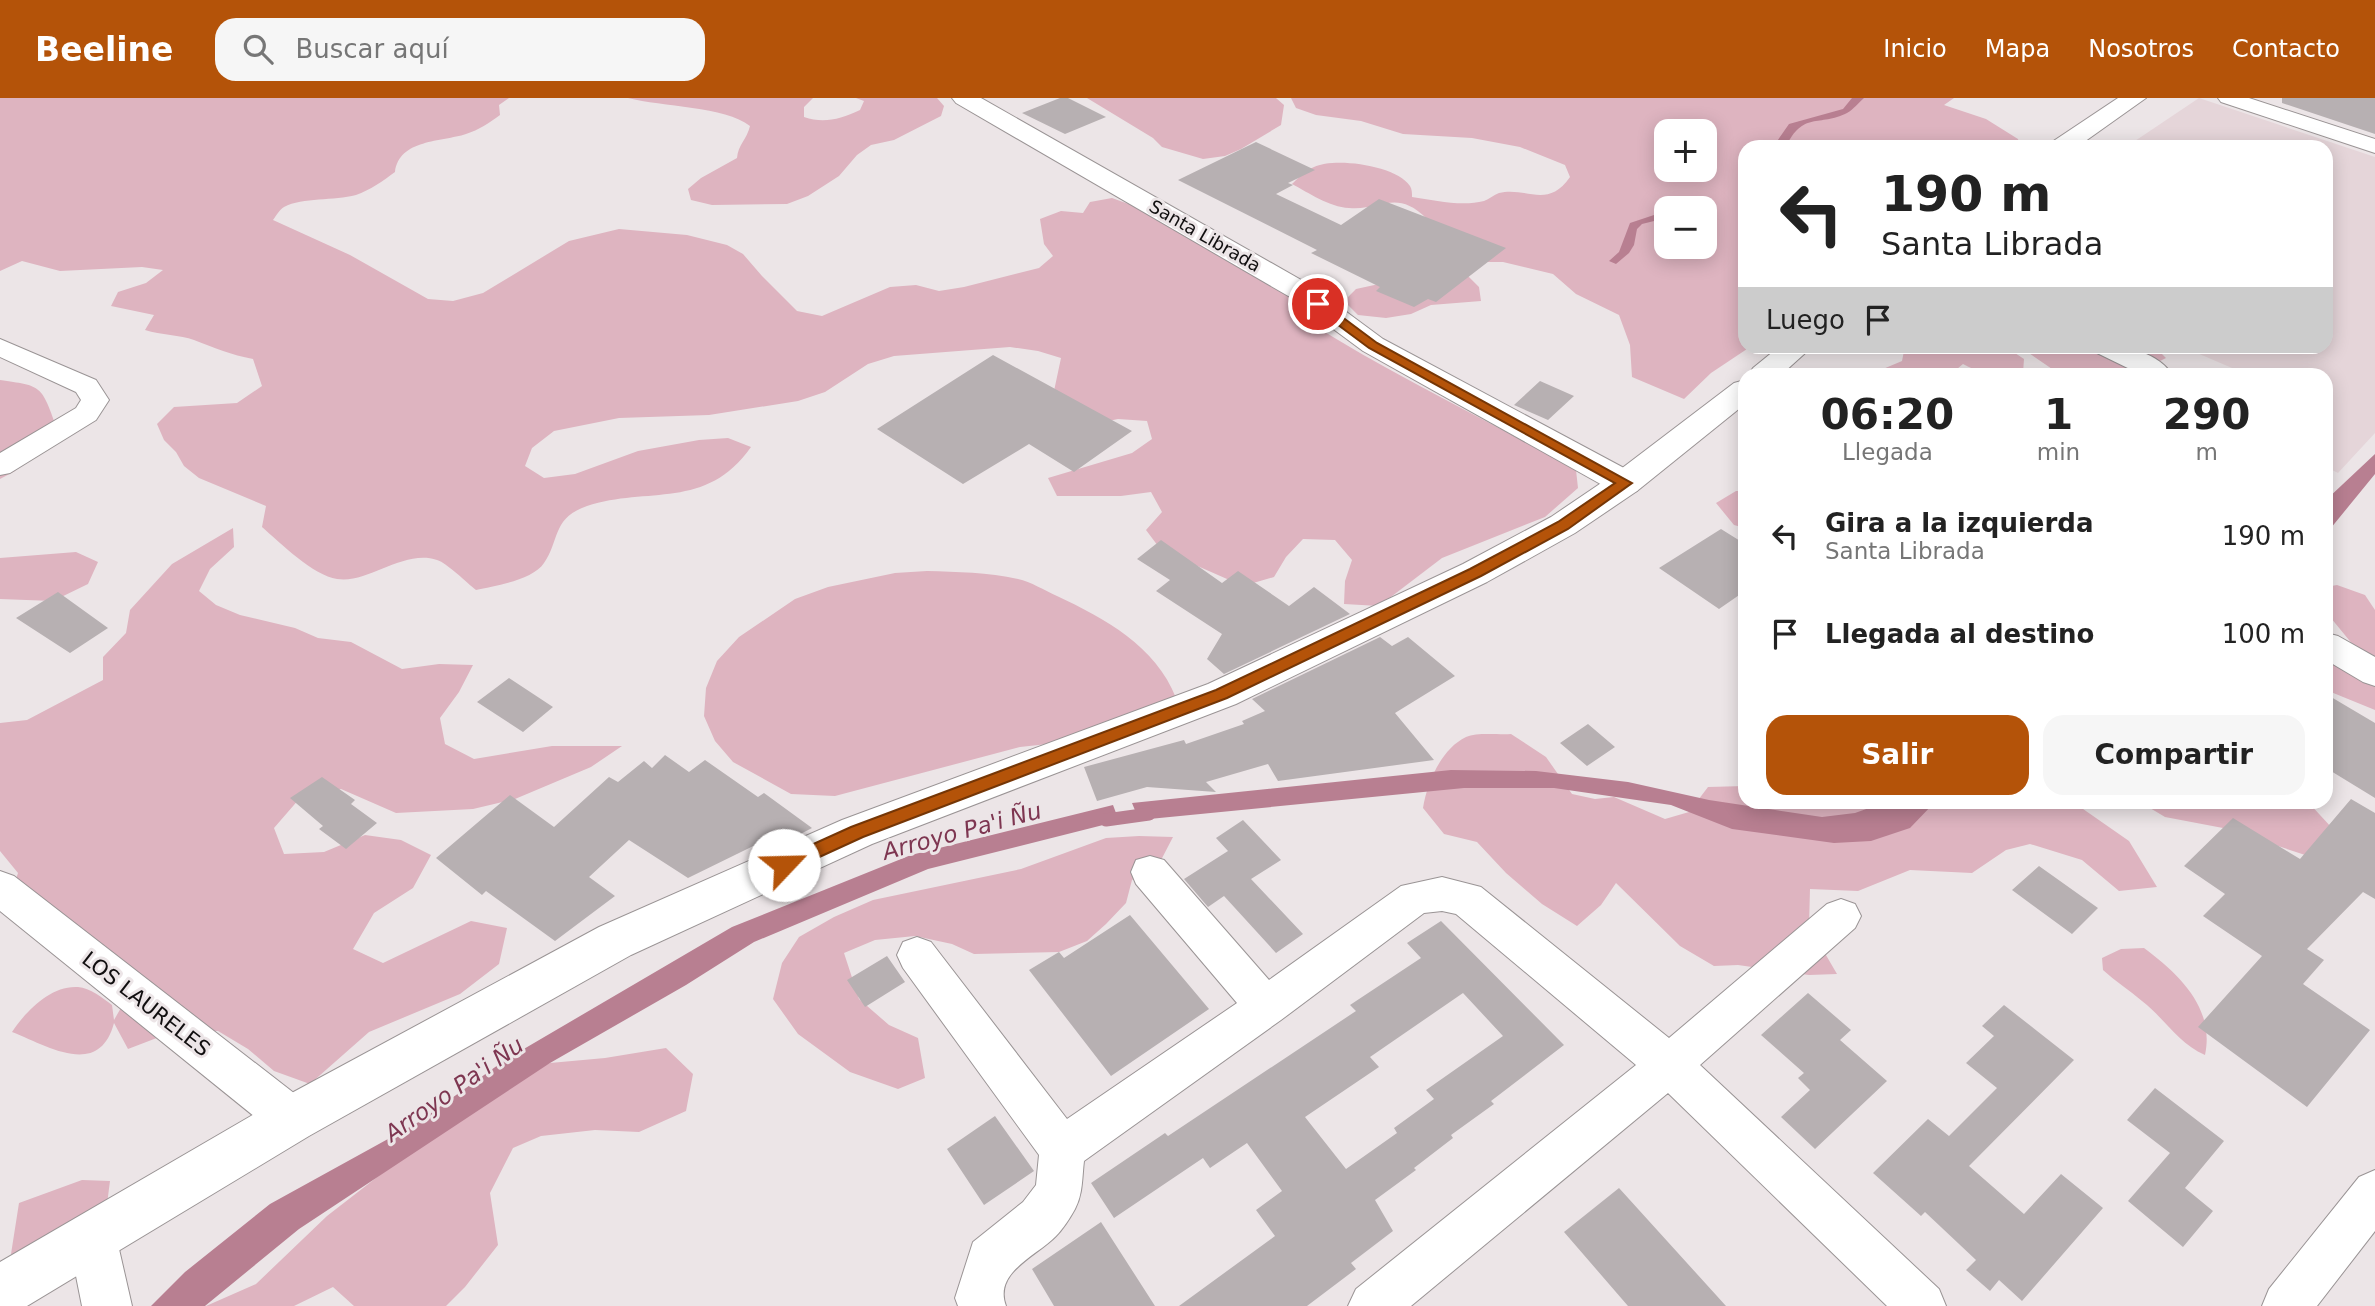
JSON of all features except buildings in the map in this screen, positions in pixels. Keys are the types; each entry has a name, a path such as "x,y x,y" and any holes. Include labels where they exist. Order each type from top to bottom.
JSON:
{"main road":[{"name":"Santa Librada","path":"964,98 1300,291 1373,345 1625,483"},
{"path":"2071,140 2134,98"},
{"path":"1772,368 1789,354"},
{"path":"0,1292 292,1119 615,941 857,832 1222,694 1475,573 1563,525 1625,483 1738,394"}],"street":[{"path":"2228,98 2375,146"},
{"path":"0,346 86,386 95,400 86,414 0,466"},
{"path":"2122,354 2149,368"},
{"path":"2333,649 2375,673"},
{"path":"1150,872 1266,1007"},
{"name":"LOS LAURELES","path":"0,888 292,1119"},
{"path":"1062,1149 1266,1007 1415,898 1442,894 1467,899 1669,1065 1922,1306"},
{"path":"1373,1306 1669,1065 1841,916"},
{"path":"917,955 1062,1149 1058,1193 1040,1219 990,1259 979,1298 982,1306"},
{"path":"2287,1306 2375,1193"},
{"path":"92,1236 107,1306"}],"shaded area":[{"path":"0,98 509,98 499,105 500,115 480,128 423,144 404,153 395,172 366,191 347,197 292,204 282,208 273,220 350,255 428,299 453,301 483,293 569,241 619,229 687,235 727,245 743,254 797,311 822,316 890,287 916,285 939,291 1039,268 1053,256 1044,244 1040,219 1061,211 1083,213 1090,202 1112,198 1148,211 1257,265 1306,309 1310,323 1375,362 1576,470 1578,488 1545,517 1442,558 1379,606 1344,604 1345,581 1352,560 1335,540 1303,539 1286,557 1274,577 1243,586 1161,550 1146,530 1162,512 1151,492 1121,496 1057,496 1048,478 1132,453 1152,439 1147,421 1118,419 1089,425 1054,391 1061,358 1010,347 894,356 868,364 825,392 798,401 709,415 619,418 554,431 532,448 525,466 544,478 575,474 638,451 699,440 728,438 751,447 734,467 695,489 610,500 576,511 562,523 549,554 539,569 513,581 476,590 441,562 424,558 399,562 361,577 328,577 308,565 262,527 266,506 199,478 184,466 176,452 164,440 157,424 174,407 237,403 262,386 253,359 189,338 145,330 154,315 111,306 118,292 146,283 163,270 142,267 60,271 22,261 0,271"},
{"path":"628,98 813,98 804,107 804,117 818,120 839,118 860,110 864,101 856,98 937,98 944,106 941,116 894,140 871,145 857,155 839,176 808,196 787,204 712,205 691,200 688,189 701,178 737,158 750,126 725,114"},
{"path":"1087,98 1276,98 1284,105 1281,125 1225,156 1203,159 1162,147 1153,138"},
{"path":"1291,98 1954,98 1944,105 1986,119 2018,140 1738,140 1740,354 1711,373 1684,399 1632,377 1630,345 1619,315 1576,294 1553,274 1503,262 1479,262 1466,274 1479,287 1481,301 1431,305 1411,314 1386,318 1358,315 1344,301 1356,289 1379,284 1427,219 1416,210 1397,203 1349,208 1327,202 1292,184 1308,170 1335,163 1379,168 1403,179 1411,187 1412,197 1457,203 1475,203 1499,193 1509,192 1545,195 1561,187 1570,177 1565,165 1520,147 1472,138 1403,134 1361,121 1316,115 1296,108"},
{"path":"1852,98 1864,98 1847,113 1805,124 1790,140 1778,140 1789,124 1843,109"},
{"path":"2199,98 2324,140 2136,140"},
{"path":"2333,143 2375,157 2375,433 2338,473 2333,470 2333,368 2232,368 2199,354 2333,354"},
{"path":"1654,215 1654,221 1642,224 1637,229 1634,245 1629,253 1616,264 1609,261 1619,252 1630,223"},
{"path":"1903,354 2016,354 2024,359 2023,368 1972,368 1963,364 1958,368 1885,368 1902,361"},
{"path":"2030,354 2162,354 2166,358 2158,362 2130,365 2130,368 2051,368"},
{"path":"0,380 37,389 46,401 55,423 15,471 0,479"},
{"path":"2375,454 2375,474 2333,525 2333,493"},
{"path":"1738,491 1738,526 1734,525 1716,503"},
{"path":"233,528 234,547 210,569 199,591 216,605 240,615 295,628 318,638 351,642 402,669 439,664 473,665 459,692 440,718 445,744 474,759 552,746 622,746 591,767 515,799 473,809 396,813 341,789 300,798 274,828 284,854 324,852 365,835 401,840 431,855 413,888 374,913 353,949 383,963 471,921 507,928 499,964 460,994 369,1032 310,1084 274,1071 248,1049 218,1031 175,1031 128,1049 114,1023 107,1040 97,1050 85,1054 56,1050 12,1032 40,1001 68,987 87,989 105,999 112,1005 114,1020 134,985 8,903 18,873 0,851 0,723 27,720 103,680 103,657 126,633 130,610 172,564"},
{"path":"76,552 98,562 88,584 53,601 0,599 0,558"},
{"path":"927,571 1018,579 1093,614 1127,636 1156,663 1176,698 1057,743 1020,747 835,796 791,794 733,762 715,741 704,716 706,688 717,661 739,637 795,599 828,587 895,573"},
{"path":"2333,586 2365,595 2375,610 2375,663 2358,651 2333,621"},
{"path":"2333,655 2375,682 2375,710 2333,693"},
{"path":"1511,734 1546,757 1572,794 1595,799 1614,797 1665,819 1689,812 1708,787 1738,786 1738,809 2083,809 2129,841 2157,887 2119,891 2082,860 2030,844 2006,850 1972,873 1910,870 1858,891 1810,889 1809,926 1837,974 1809,975 1738,965 1714,966 1680,946 1616,883 1601,905 1577,926 1542,904 1506,873 1477,842 1444,834 1423,808 1428,788 1442,758 1457,742 1471,735"},
{"path":"1451,770 1536,771 1628,782 1738,804 1738,809 1769,809 1822,817 1866,809 1928,809 1910,828 1871,841 1834,843 1732,829 1671,805 1554,788 1464,788 1139,820 1132,803"},
{"path":"1113,805 1119,821 928,869 754,942 686,985 550,1063 299,1229 205,1306 151,1306 185,1272 270,1204 417,1123 505,1060 732,927 911,855"},
{"path":"2152,809 2314,809 2344,841 2348,869 2223,828 2165,817"},
{"path":"1173,837 1160,862 1132,880 1126,903 1087,941 1059,952 974,954 952,944 915,936 875,940 844,953 859,999 889,1025 918,1038 925,1078 898,1089 850,1072 798,1034 773,999 782,963 799,937 834,917 873,900 1021,869 1106,838"},
{"path":"2144,948 2170,969 2199,1007 2207,1038 2205,1055 2187,1044 2150,1008 2103,970 2102,958 2121,949"},
{"path":"666,1048 693,1074 686,1111 639,1132 595,1130 541,1136 513,1148 490,1193 498,1245 465,1287 446,1306 354,1306 333,1287 294,1306 206,1306 256,1284 327,1216 492,1088 550,1063"},
{"path":"82,1180 110,1181 107,1204 39,1252 11,1254 19,1203"}],"waterway":[{"name":"Arroyo Pa'i Ñu","path":"1106,820 1149,814"}],"route":[{"path":"784,865 857,832 1222,694 1475,573 1563,525 1625,483 1373,345 1318,304"}]}
